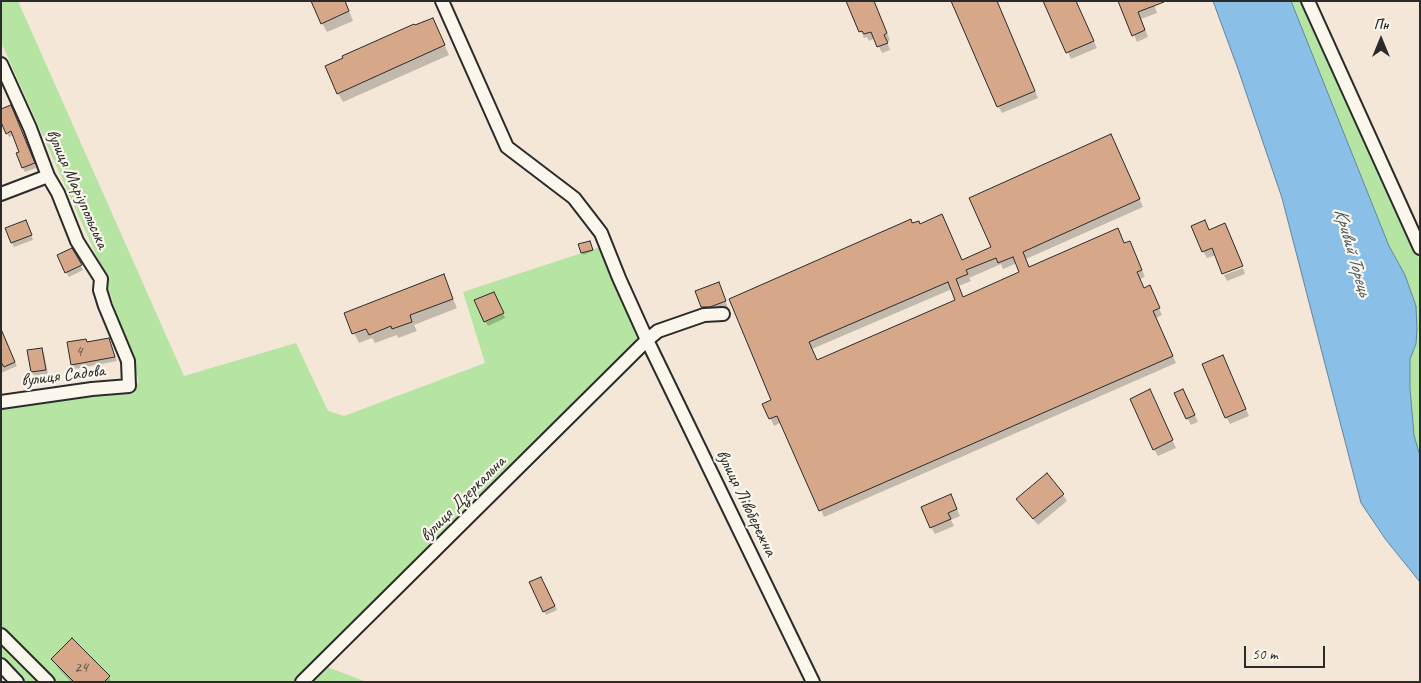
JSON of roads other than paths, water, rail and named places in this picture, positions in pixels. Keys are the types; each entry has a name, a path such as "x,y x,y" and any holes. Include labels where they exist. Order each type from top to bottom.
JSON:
{"street":[{"name":"вулиця Лівобережна","path":"442,1 507,147 574,198 601,233 647,340 814,682"},
{"path":"1308,1 1420,248"},
{"name":"вулиця Маріупольська","path":"1,64 77,241 101,279 100,290 105,306 128,362 129,386"},
{"path":"1,194 48,176"},
{"name":"вулиця Дзеркальна","path":"302,682 647,340 658,331 704,315 723,314"},
{"name":"вулиця Садова","path":"1,402 92,389 129,386"},
{"path":"1,635 48,682"},
{"path":"1,665 17,682"}],"water":[{"name":"Кривий Торець","path":"1213,1 1291,1 1389,246 1405,275 1416,306 1416,344 1410,359 1410,388 1414,435 1420,456 1420,582 1386,540 1361,503 1282,198"}]}
